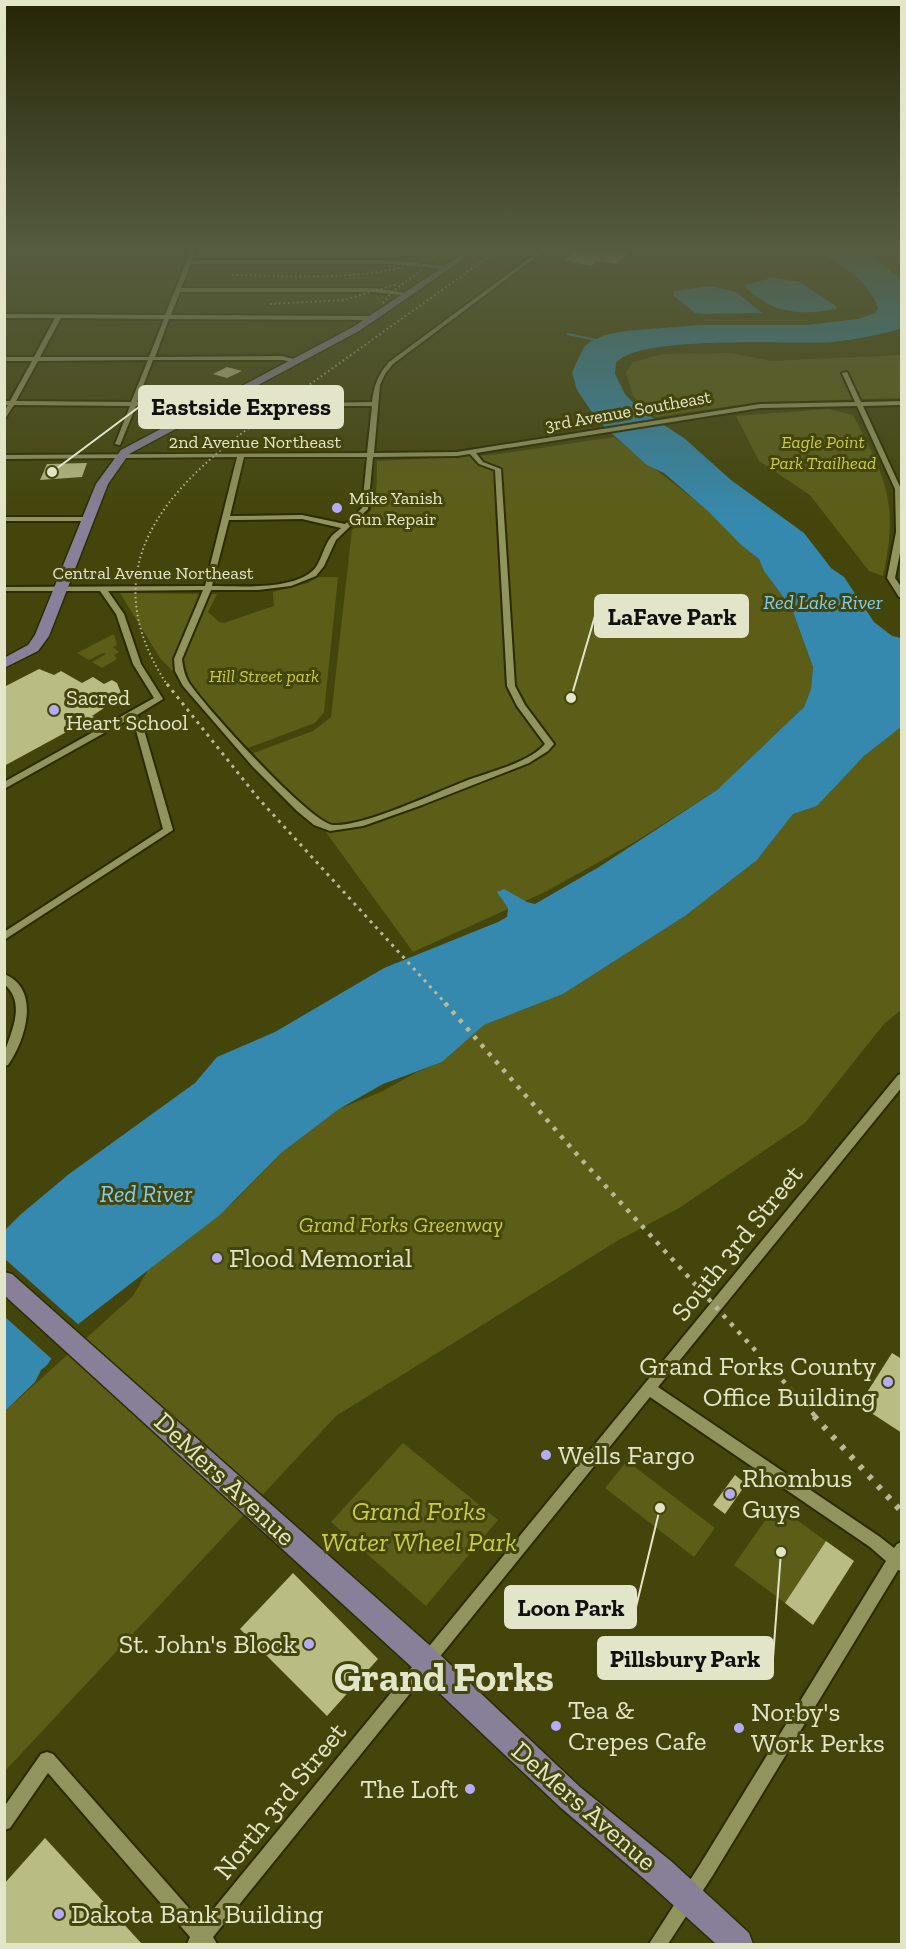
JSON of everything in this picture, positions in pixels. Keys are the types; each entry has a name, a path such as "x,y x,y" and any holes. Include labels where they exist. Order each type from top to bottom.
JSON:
{"main road":[{"path":"4,664 38,642 62,589 102,484 119,458 141,442 337,339"},
{"name":"DeMers Avenue","path":"4,1281 157,1416 426,1661 570,1797 738,1944"}],"street":[{"path":"4,418 46,339"},
{"path":"118,444 159,339"},
{"path":"226,518 302,518 347,527 365,509 379,380 391,363 423,339"},
{"path":"4,358 298,361"},
{"path":"845,373 898,489 900,532 891,578 902,595"},
{"path":"4,403 190,404 209,407"},
{"path":"311,404 375,404"},
{"path":"875,438 872,412 882,407 902,404"},
{"name":"3rd Avenue Southeast","path":"504,448 760,406 902,404"},
{"path":"798,405 835,407 854,413 875,438"},
{"name":"2nd Avenue Northeast","path":"4,457 371,457 473,453 504,448"},
{"path":"241,456 208,588 181,650 179,671 186,684 236,744 319,825 338,829 364,822 522,761 541,753 550,744 521,706 511,686 498,469 481,463 473,453"},
{"path":"4,519 88,519"},
{"name":"Central Avenue Northeast","path":"4,589 271,587 301,580 317,570 330,543 347,527"},
{"path":"4,786 159,699 137,664 120,614 103,589"},
{"path":"4,937 166,832 169,827 138,723 132,714"},
{"path":"4,978 16,989 20,1002 17,1041 4,1062"},
{"name":"South 3rd Street","path":"426,1661 902,1078"},
{"path":"648,1388 900,1557 658,1944"},
{"name":"North 3rd Street","path":"202,1942 426,1661"},
{"path":"4,1822 47,1760 202,1942"}],"green space":[{"path":"732,353 770,361 901,355 901,398 759,402 656,417 633,396 626,373 633,362 663,354"},
{"name":"Eagle Point Park Trailhead","path":"828,409 853,415 881,474 889,510 890,529 883,576 869,571 810,495 759,461 736,416"},
{"path":"614,437 709,511 741,545 759,559 764,571 792,609 813,667 811,689 804,707 717,790 633,843 545,892 413,952 323,828 253,753 313,731 331,717 352,530 368,515 375,500 377,461 492,455"},
{"name":"Hill Street park","path":"318,577 338,577 324,712 315,723 248,748 160,658 120,593 217,594 208,612 219,622 224,623 274,606 273,592 308,583"},
{"path":"114,634 117,645 113,647 119,652 114,655 117,659 102,668 92,662 106,654 103,653 89,660 77,653"},
{"name":"Grand Forks Greenway","path":"901,727 901,1010 884,1024 805,1123 679,1208 617,1241 336,1416 5,1771 5,1411 133,1296 148,1270 234,1202 281,1153 339,1109 383,1091 417,1072 442,1062 484,1025 563,994 685,916 757,860 793,814 817,806 864,756"},
{"name":"Grand Forks Water Wheel Park","path":"403,1443 498,1520 426,1606 331,1522"},
{"path":"627,1461 715,1528 694,1557 605,1488"},
{"path":"776,1505 826,1541 785,1603 734,1565"}],"water":[{"name":"Red River","path":"597,339 851,339 834,342 684,344 654,348 630,354 616,363 615,374 625,394 639,409 684,438 731,480 804,533 831,568 844,577 874,622 892,636 901,638 901,727 864,756 817,806 793,814 757,860 685,916 563,994 484,1025 442,1062 383,1084 339,1109 281,1153 221,1214 73,1328 41,1370 35,1382 5,1411 4,1231 20,1215 69,1174 195,1083 217,1057 275,1032 384,968 507,917 508,908 497,892 504,889 535,904 599,867 717,790 804,707 811,689 813,667 792,609 764,571 759,559 664,473 647,465 598,421 577,390 572,372 584,347"}],"pier":[{"path":"5,1259 80,1326 64,1343 54,1361 5,1317"}],"building":[{"path":"227,367 242,371 227,378 213,374"},
{"path":"87,463 82,477 40,480 47,464"},
{"name":"Sacred Heart School","path":"39,669 54,675 61,671 82,683 93,677 104,684 112,680 117,683 121,693 119,698 92,716 94,717 4,766 4,687"},
{"name":"Grand Forks County Office Building","path":"892,1353 902,1359 902,1433 859,1405"},
{"name":"Rhombus Guys","path":"735,1475 746,1484 725,1514 713,1505"},
{"path":"826,1541 854,1561 813,1625 785,1603"},
{"name":"St. John's Block","path":"293,1573 378,1659 327,1716 240,1629"},
{"name":"Dakota Bank Building","path":"45,1838 142,1944 4,1944 4,1884"}],"waterway":[{"path":"591,339 596,340"}],"railway":[{"path":"167,684 142,633 136,585 146,542 169,503 202,467 241,434 373,339"},
{"path":"167,684 258,798 447,1005"},
{"path":"445,1003 581,1159 816,1417"},
{"path":"814,1416 902,1512"}],"place":[{"name":"Eastside Express","path":"52,472"},
{"name":"Mike Yanish Gun Repair","path":"337,508"},
{"name":"LaFave Park","path":"571,698"},
{"name":"Sacred Heart School","path":"54,710"},
{"name":"Flood Memorial","path":"217,1258"},
{"name":"Grand Forks County Office Building","path":"888,1382"},
{"name":"Wells Fargo","path":"546,1455"},
{"name":"Rhombus Guys","path":"730,1494"},
{"name":"Loon Park","path":"660,1508"},
{"name":"Pillsbury Park","path":"781,1552"},
{"name":"St. John's Block","path":"309,1644"},
{"name":"Tea & Crepes Cafe","path":"556,1726"},
{"name":"Norby's Work Perks","path":"739,1728"},
{"name":"The Loft","path":"470,1789"},
{"name":"Dakota Bank Building","path":"59,1914"}],"district":[{"name":"Grand Forks","path":"444,1677"}],"water label":[{"name":"Red Lake River","path":"823,602"}]}
